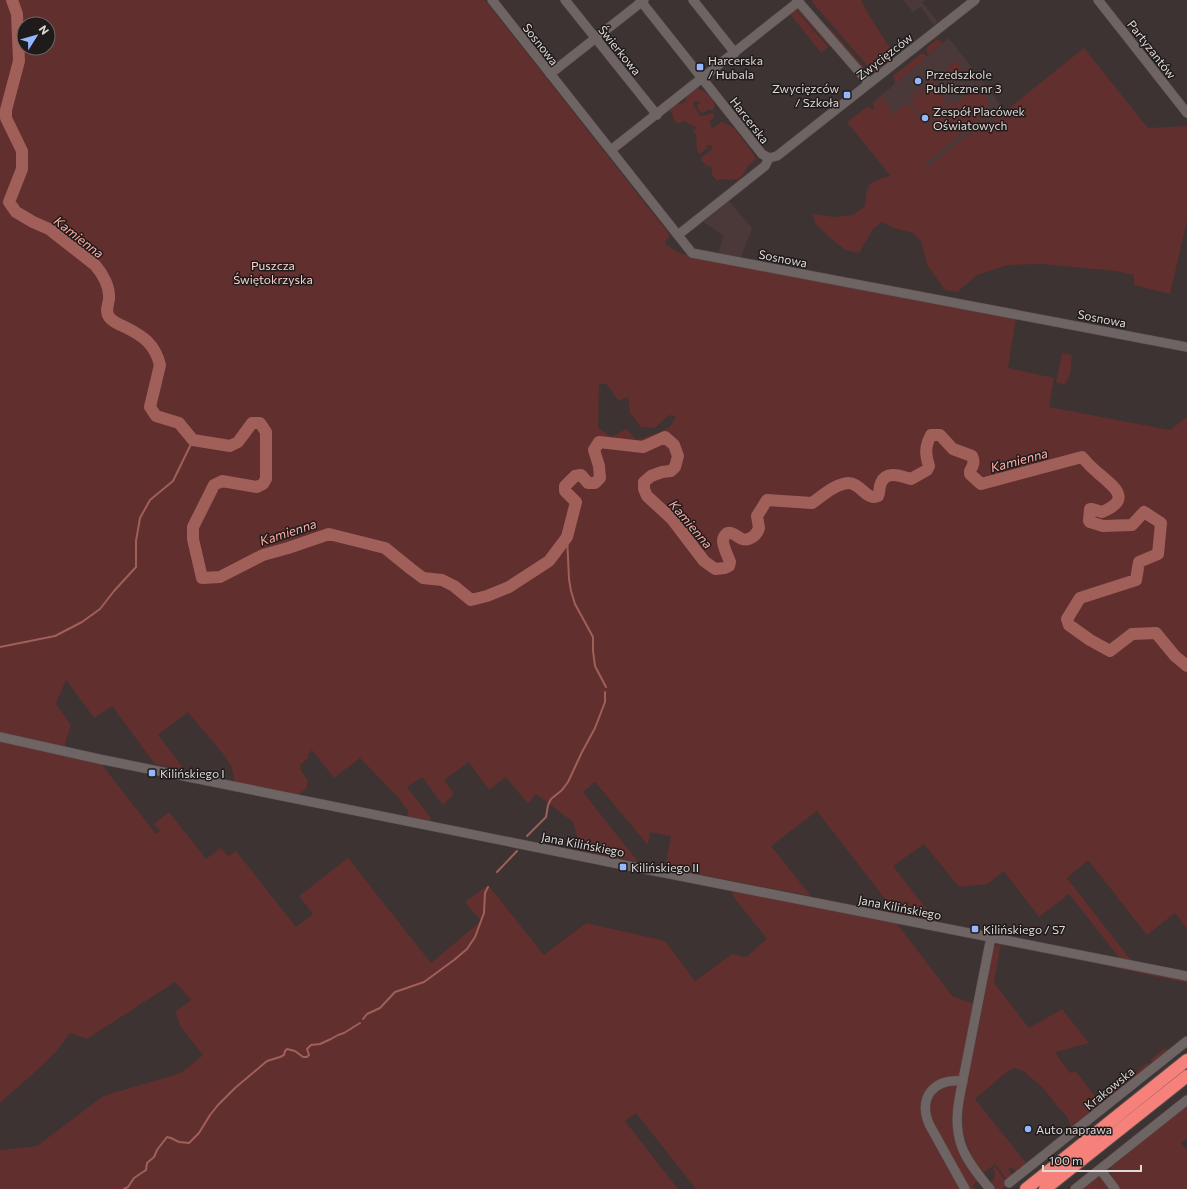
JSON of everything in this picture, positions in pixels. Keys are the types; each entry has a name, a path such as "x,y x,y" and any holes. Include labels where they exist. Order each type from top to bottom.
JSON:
{"highway":[{"path":"1026,1189 1187,1060"},
{"path":"1045,1189 1187,1076"}],"street":[{"name":"Sosnowa","path":"492,0 692,253 1187,347"},
{"name":"Świerkowa","path":"565,0 657,115"},
{"path":"693,0 735,53"},
{"name":"Zwycięzców","path":"678,235 765,166 769,158 777,156 975,0"},
{"name":"Partyzantów","path":"1098,0 1187,113"},
{"path":"550,74 642,1"},
{"name":"Harcerska","path":"642,1 762,154 769,158"},
{"path":"611,150 735,53 798,1 869,83"},
{"name":"Jana Kilińskiego","path":"0,737 91,757 640,868 1187,976"},
{"path":"990,1189 965,1155 960,1144 957,1111 991,937"},
{"name":"Krakowska","path":"1009,1183 1187,1041"},
{"path":"963,1081 950,1080 940,1084 929,1095 925,1106 929,1124 965,1189"},
{"path":"1075,1189 1187,1100"},
{"path":"1100,1169 1115,1189"}],"shaded area":[{"path":"903,0 925,0 922,2 938,22 934,25 921,7 913,12"},
{"name":"Zespół Placówek Oświatowych","path":"949,38 1003,108 1002,114 904,193 847,122 870,113 876,108 872,103 895,84 894,82"},
{"path":"729,201 752,228 741,258 718,253 724,236 703,222"}],"green space":[{"name":"Puszcza Świętokrzyska","path":"0,0 485,0 670,235 665,243 666,245 680,253 688,255 1016,318 1008,368 1054,378 1049,407 1170,430 1187,417 1187,929 1175,913 1147,935 1088,860 1067,878 1131,960 1120,959 1069,894 1039,917 1004,871 987,884 959,887 924,844 893,866 936,921 892,913 892,908 817,811 771,846 811,896 665,868 671,836 650,832 648,845 595,782 583,792 637,862 581,851 573,822 536,794 528,804 506,777 489,790 469,762 444,780 454,794 443,805 422,777 407,787 430,817 431,822 407,817 408,811 398,797 360,758 334,778 312,750 308,754 309,757 300,765 301,771 308,780 306,789 297,795 234,781 232,768 224,755 188,712 158,735 185,770 155,764 112,706 94,718 66,680 56,704 71,725 63,753 99,761 156,834 160,831 154,824 169,812 206,859 221,848 228,856 236,851 296,927 313,914 299,896 348,858 431,963 481,921 465,902 488,885 544,955 586,923 665,941 695,981 732,954 746,957 767,939 732,895 733,890 895,921 952,996 975,1004 961,1074 957,1077 949,1078 923,1102 963,1189 696,1189 636,1113 625,1121 678,1189 0,1189 0,1150 37,1146 103,1096 181,1073 203,1055 181,1027 175,1012 191,1000 175,982 87,1039 70,1033 56,1052 0,1103","holes":["599,384 606,384 619,401 628,397 630,413 641,427 655,428 669,415 676,417 670,426 660,432 637,440 626,429 612,437 598,428"]},
{"path":"861,0 895,56 875,72 872,71 811,1"},
{"path":"795,9 828,47 821,53 790,14"},
{"path":"796,9 799,9 831,45 829,46"},
{"path":"828,26 863,66 863,71 826,28"},
{"path":"936,40 943,43 929,54 926,51 927,47"},
{"path":"1084,48 1148,128 1187,126 1187,221 1170,294 1134,285 1134,275 1116,271 1041,264 1008,265 977,275 957,292 945,290 927,265 921,241 912,233 894,228 882,222 873,229 859,253 845,250 815,223 813,214 834,217 853,215 865,206 868,188 870,185 873,182 891,176 847,122 868,106 869,109 871,108 872,110 874,108 873,104 882,96 885,99 881,102 882,103 885,100 887,103 884,106 885,107 888,104 891,107 889,109 893,114 906,104 907,106 909,104 927,126 933,122 936,125 938,124 932,117 952,102 954,105 968,93 969,95 972,93 971,92 976,87 978,87 988,100 988,107 978,116 980,119 925,163 928,167 983,123 981,120 984,118 989,124"},
{"path":"922,53 925,54 926,58 897,82 894,80 893,76"},
{"path":"956,61 963,71 958,75 961,78 957,81 952,74 949,76 945,70"},
{"path":"938,75 940,77 912,99 911,97"},
{"path":"934,85 947,102 929,116 933,121 929,124 911,102"},
{"path":"697,88 711,95 715,106 713,110 708,110 703,113 698,110 697,106 700,102 695,101 693,104 700,116 714,114 714,118 710,121 711,127 713,128 721,122 732,126 750,148 756,159 747,167 743,175 738,179 720,179 717,181 712,175 711,166 707,166 701,160 702,157 712,149 712,145 707,145 706,149 700,154 697,151 696,135 693,129 696,129 695,126 690,125 685,121 678,123 674,121 672,114 667,110 674,104 685,102 687,94"},
{"path":"1062,353 1072,355 1069,378 1064,385 1056,382"},
{"path":"999,942 1001,942 994,983 1029,1028 1062,1009 1089,1043 1056,1052 1058,1057 1070,1073 1076,1071 1101,1105 1076,1125 1074,1123 1071,1127 1066,1115 1044,1089 1025,1072 1015,1068 1009,1070 975,1099 1027,1164 1018,1169 1019,1171 1017,1172 1010,1167 1008,1169 1012,1176 1007,1180 995,1164 985,1172 977,1165 966,1141 962,1121 965,1094 993,950"},
{"path":"1117,965 1187,979 1187,983 1116,968"},
{"path":"1165,1048 1168,1051 1153,1063 1150,1060"},
{"path":"1147,1063 1150,1066 1128,1084 1126,1081"},
{"path":"1122,1083 1125,1086 1104,1102 1102,1099"},
{"path":"956,1084 958,1086 954,1113 978,1181 972,1186 976,1189 968,1189 932,1125 929,1102 938,1089"},
{"path":"1187,1105 1187,1138 1181,1143 1187,1150 1187,1189 1119,1189 1110,1178 1112,1177 1110,1171 1111,1167"},
{"path":"995,1166 1008,1184 1002,1189 982,1189 994,1178 993,1168"},
{"path":"1099,1176 1109,1189 1080,1189"}],"waterway":[{"name":"Kamienna","path":"12,0 17,14 19,61 6,110 6,118 22,151 22,169 9,202 16,212 49,229 95,265 101,272 109,294 107,311 109,317 143,337 155,351 158,358 160,365 150,407 156,416 179,423 193,440 230,446 238,442 252,423 260,423 266,432 266,479 263,484 257,487 222,481 214,485 193,527 193,539 202,578 220,577 263,555 329,534 385,548 423,578 442,580 454,586 471,600 487,596 509,587 549,561 567,537 576,502 565,491 565,486 575,476 581,475 588,483 595,483 600,478 599,466 594,450 599,442 643,447 665,437 674,445 678,456 675,467 671,471 662,472 651,476 644,482 644,489 647,496 672,519 704,561 715,569 725,568 729,566 730,562 723,543 724,536 731,533 742,539 753,537 759,528 757,516 767,500 812,503 834,488 848,483 853,484 870,496 878,496 881,483 886,476 894,475 911,479 927,470 929,466 926,454 928,443 931,435 940,435 953,449 972,456 973,466 970,474 981,484 1082,457 1110,483 1118,493 1119,498 1111,507 1102,512 1090,509 1090,522 1103,526 1132,525 1144,512 1161,523 1158,554 1139,562 1136,580 1080,598 1067,619 1069,625 1090,640 1110,651 1132,634 1156,633 1175,656 1187,666"},
{"path":"0,647 55,636 82,622 100,609 136,567 136,541 140,518 150,500 173,481 193,440"},
{"path":"567,537 571,591 575,604 593,637 595,666 606,687"},
{"path":"527,836 546,817 548,805 551,799 562,790 568,782 595,728 605,702 605,692"},
{"path":"497,872 517,851"},
{"path":"363,1019 367,1014 380,1008 395,992 424,982 467,949 475,937 484,913 485,893 488,887"},
{"path":"124,1189 128,1187 134,1178 146,1170 147,1163 154,1157 157,1150 167,1137 179,1142 189,1143 199,1133 218,1105 235,1088 267,1061 284,1055 287,1049 295,1051 303,1057 307,1057 309,1055 307,1049 311,1045 320,1044 344,1033 360,1023"}],"place":[{"name":"Harcerska / Hubala","path":"700,67"},
{"name":"Przedszkole Publiczne nr 3","path":"918,81"},
{"name":"Zwycięzców / Szkoła","path":"847,95"},
{"name":"Zespół Placówek Oświatowych","path":"925,118"},
{"name":"Kilińskiego I","path":"152,773"},
{"name":"Kilińskiego II","path":"623,867"},
{"name":"Kilińskiego / S7","path":"975,929"},
{"name":"Auto naprawa","path":"1028,1129"}]}
